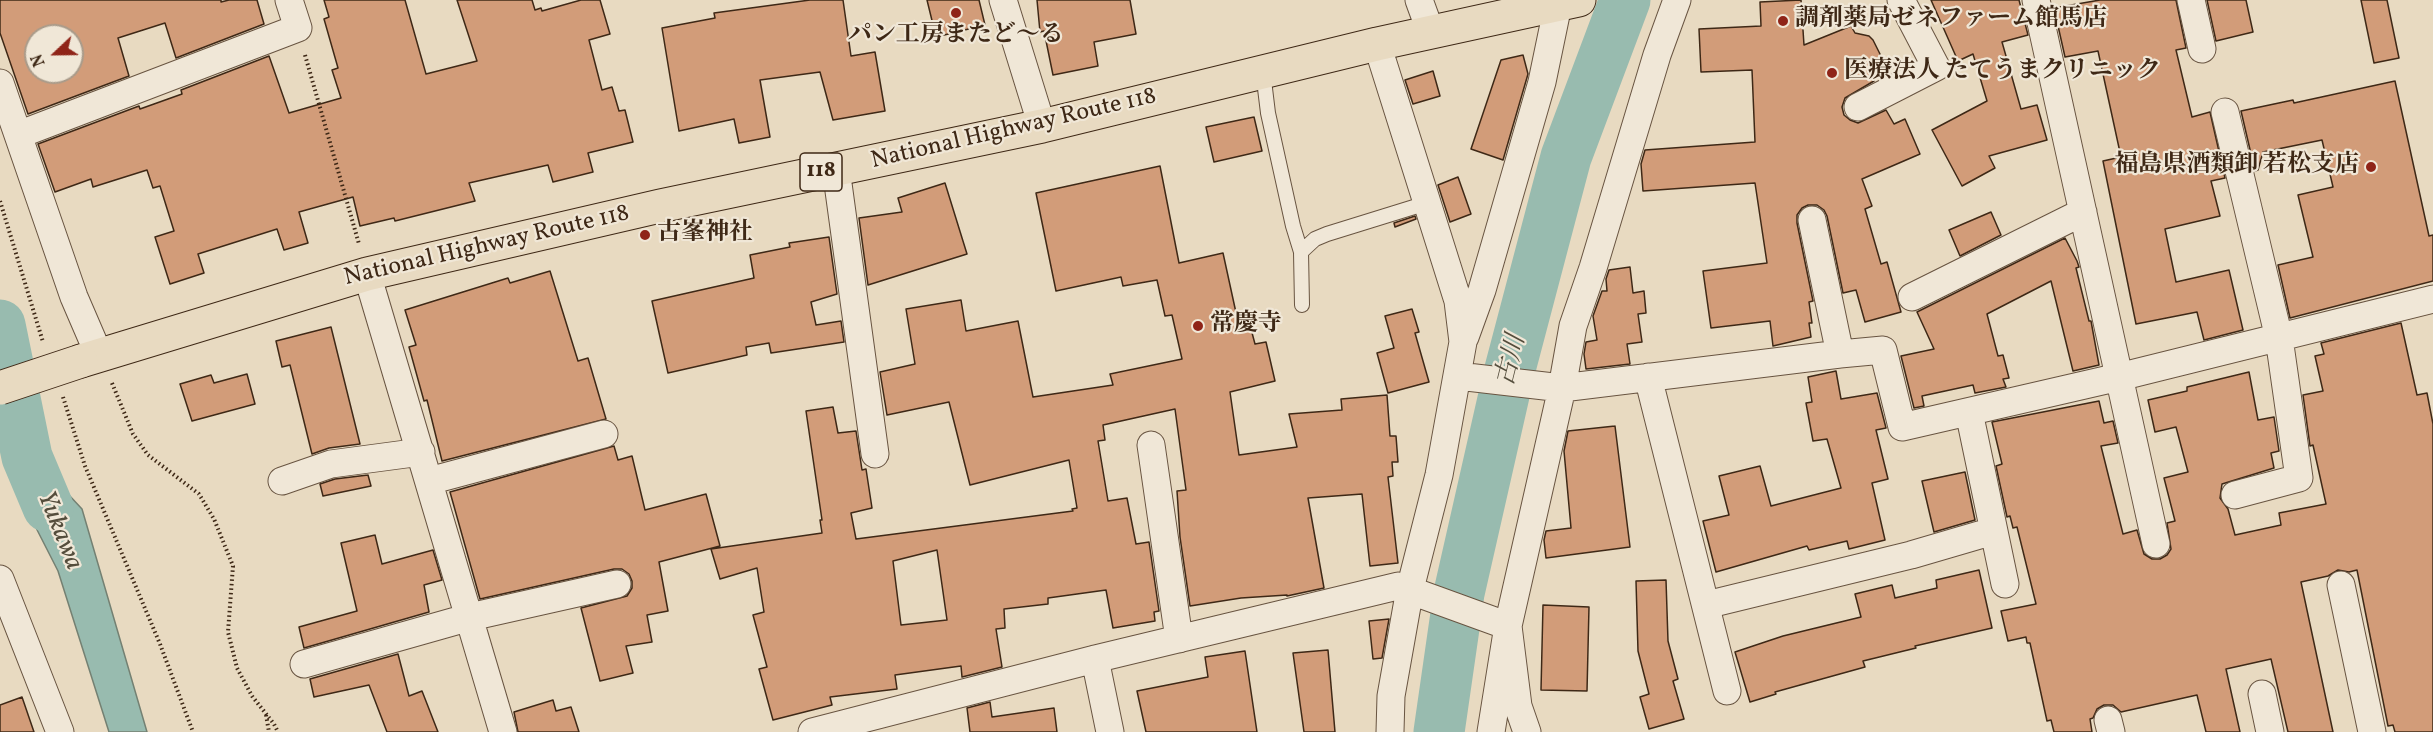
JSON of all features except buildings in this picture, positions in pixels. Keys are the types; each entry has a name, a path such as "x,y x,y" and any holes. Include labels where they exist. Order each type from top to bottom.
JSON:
{"highway":[{"name":"National Highway Route 118","path":"0,388 90,358 367,274 660,206 1042,126 1377,44 1565,2"}],"street":[{"path":"18,135 298,28 289,0"},
{"path":"1003,0 1042,126"},
{"path":"1419,0 1431,33"},
{"path":"1491,732 1508,626 1562,388 1573,326 1593,268 1657,56 1677,0"},
{"path":"1858,107 1936,68 1901,0"},
{"path":"2036,0 2156,544"},
{"path":"2190,0 2202,49"},
{"path":"1390,732 1391,696 1410,589 1439,475 1463,342 1482,290 1565,2"},
{"path":"1377,44 1458,301 1463,342"},
{"path":"0,83 74,297 90,358"},
{"path":"2225,112 2279,338 2299,478 2235,495"},
{"path":"836,169 875,454"},
{"path":"1912,297 2083,212"},
{"path":"1812,220 1840,354"},
{"path":"367,274 503,732"},
{"path":"1458,376 1562,388 1883,350 1902,427 2119,377 2433,299"},
{"path":"1648,377 1726,691"},
{"path":"1969,412 2005,584"},
{"path":"429,481 604,434"},
{"path":"1150,445 1179,639"},
{"path":"282,481 331,464 421,452"},
{"path":"1706,605 1911,555 1993,531"},
{"path":"0,579 60,732"},
{"path":"304,664 470,617 617,584"},
{"path":"2341,585 2372,732"},
{"path":"812,732 1095,659 1398,586 1508,626"},
{"path":"1508,626 1518,706 1527,732"},
{"path":"1095,659 1110,732"},
{"path":"2262,694 2270,732"}],"lane":[{"path":"1263,72 1268,113 1301,252 1302,305"},
{"path":"1301,252 1315,239 1327,234 1427,202"}],"path":[{"path":"298,28 367,274"},
{"path":"0,201 46,350"},
{"path":"90,358 142,448 199,494 214,519 233,566 228,632 237,668 252,696 278,732"},
{"path":"61,392 85,466 160,644 193,732"},
{"path":"266,714 269,732"}],"water":[{"path":"24,442 41,465 82,509 147,732 109,732 58,571 30,516 17,470"}],"waterway":[{"name":"古川","path":"1439,732 1459,593 1509,373 1566,157 1625,0"},
{"name":"Yukawa","path":"0,325 27,457 48,507"}],"place":[{"name":"パン工房またど～る","path":"956,13"},
{"name":"調剤薬局ゼネファーム館馬店","path":"1783,21"},
{"name":"医療法人 たてうまクリニック","path":"1832,73"},
{"name":"福島県酒類卸 若松支店","path":"2371,167"},
{"name":"古峯神社","path":"645,235"},
{"name":"常慶寺","path":"1198,326"}]}
